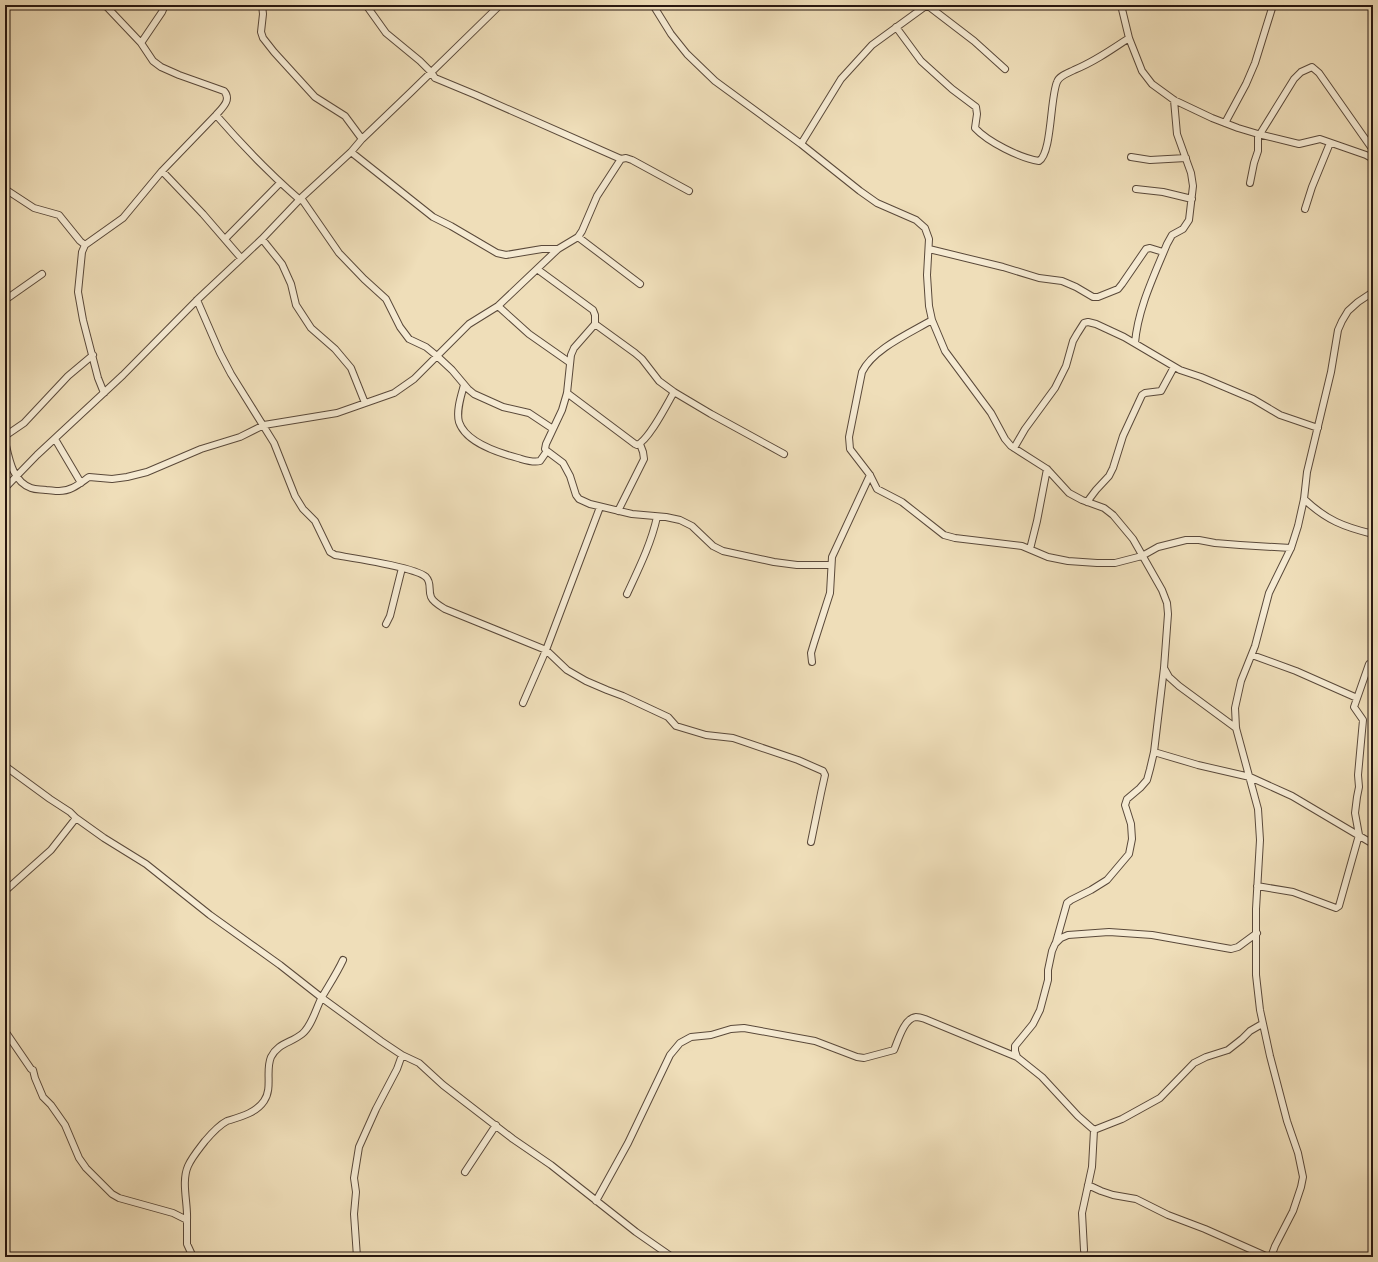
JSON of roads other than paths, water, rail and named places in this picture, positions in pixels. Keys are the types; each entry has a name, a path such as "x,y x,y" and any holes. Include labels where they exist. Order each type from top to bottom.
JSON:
{"street":[{"path":"104,393 98,378 83,320 78,292 82,252 85,245 123,218 162,171 227,102 226,93 224,91 179,75 161,67 153,61 141,44 105,5"},
{"path":"141,44 165,5"},
{"path":"262,5 263,14 261,32 263,38 316,97 345,116 362,138"},
{"path":"366,5 386,33 431,72 435,78 476,94 621,159 626,158 640,164 689,191"},
{"path":"5,488 37,455 148,351 197,300 262,239 300,199 351,152 362,138 500,5"},
{"path":"653,5 671,34 687,54 715,81 801,144 860,192 877,203 916,220 925,228 928,235 929,249 927,275 929,306 932,320 945,351 991,413 1005,439 1014,448 1047,468 1069,493 1104,508 1113,515 1133,539 1162,590 1167,603 1168,614 1164,668 1154,752 1147,780 1127,799 1125,805 1131,824 1132,839 1129,854 1107,880 1067,903 1052,952 1048,970 1048,980 1040,1010 1033,1024 1015,1046 1017,1057"},
{"path":"801,144 841,79 872,46 927,5 974,41 1005,69"},
{"path":"1121,5 1129,38 1142,71 1152,84 1174,100 1191,109 1225,123 1259,134 1299,144 1317,139 1366,155 1373,159"},
{"path":"1225,123 1246,84 1255,63 1273,5"},
{"path":"896,27 921,61 952,89 976,107 977,114 975,128 980,134 1012,152 1039,161 1042,160 1048,145 1055,90 1059,79 1067,73 1089,64 1129,38"},
{"path":"1250,183 1258,150 1259,134 1294,79 1301,72 1312,67 1319,73 1373,150"},
{"path":"1135,343 1138,323 1145,297 1163,252 1172,235 1183,229 1189,220 1193,180 1177,134 1174,100"},
{"path":"216,115 234,136 280,183 300,199 339,253 386,299 404,334 409,339 426,347 437,356 474,394 503,407 529,412 553,428"},
{"path":"1305,209 1312,187 1330,143"},
{"path":"351,152 433,217 497,253 506,255 542,249 558,249"},
{"path":"1131,156 1150,160 1186,158"},
{"path":"5,444 9,459 17,476 25,485 37,490 64,490 76,487 92,477 112,479 147,472 201,450 240,437 264,425 337,413 394,393 414,379 469,324 498,306 558,249 578,237 597,196 621,159"},
{"path":"162,171 242,258"},
{"path":"225,239 280,183"},
{"path":"5,189 34,208 59,215 85,245"},
{"path":"1136,189 1163,192 1192,199"},
{"path":"578,237 640,284"},
{"path":"262,239 282,264 291,284 296,305 311,328 335,349 351,368 365,404"},
{"path":"929,249 1003,267 1039,278 1062,281 1093,297 1098,297 1118,289 1146,249 1150,248 1163,252"},
{"path":"537,269 592,310 595,315 595,324 574,348 569,362 566,393 562,410 545,449 566,467 576,495 579,499 600,507 632,514 666,517 680,520 692,526 713,546 723,551 774,562 797,565 831,565"},
{"path":"5,300 42,274"},
{"path":"1271,1257 1293,1211 1303,1177 1299,1158 1275,1078 1262,1024 1256,975 1257,886 1260,840 1258,809 1250,777 1242,755 1236,728 1235,708 1269,593 1291,548 1298,526 1304,499 1307,472 1331,372 1338,330 1348,311 1373,292"},
{"path":"197,300 228,367 274,444 295,496 303,509 315,521 330,552 335,555 402,568 419,573 427,578 430,584 431,598 444,609 520,638 546,650 567,670 586,681 668,717 676,726 706,735 733,738 798,760 823,771 825,775 811,842"},
{"path":"498,306 530,334 569,362"},
{"path":"932,320 895,341 868,362 862,372 848,444 878,489 902,502 944,535 954,538 1022,546 1048,557 1062,560 1097,563 1115,563 1142,556 1158,547 1186,540 1291,548"},
{"path":"1014,448 1025,428 1055,388 1066,366 1073,341 1084,324 1088,322 1096,324 1135,343 1174,367 1247,396 1280,415 1318,428"},
{"path":"595,324 642,359 659,381 674,392 784,454"},
{"path":"5,436 24,423 68,376 93,355"},
{"path":"1088,502 1096,490 1109,476 1123,436 1142,395 1145,393 1161,391 1174,367"},
{"path":"464,385 458,415 461,428 465,432 483,446 494,451 533,462 540,461 547,451"},
{"path":"640,444 652,428 674,392"},
{"path":"566,393 635,444 640,444"},
{"path":"55,439 81,483"},
{"path":"618,511 644,459 640,444"},
{"path":"1030,550 1047,468"},
{"path":"812,662 812,648 830,593 831,565 834,552 870,475"},
{"path":"1304,499 1331,520 1373,534"},
{"path":"523,703 546,650 600,507"},
{"path":"627,594 646,552 657,517"},
{"path":"386,624 390,616 402,568"},
{"path":"1252,654 1357,698"},
{"path":"1257,886 1293,892 1338,908 1359,835 1355,813 1360,787 1358,775 1363,720 1354,709 1370,664"},
{"path":"1164,668 1170,678 1179,686 1236,728"},
{"path":"1154,752 1198,766 1250,777 1292,796 1373,844"},
{"path":"5,766 44,796 70,812 76,818 116,846 146,864 210,915 280,965 322,998 402,1055 419,1063 443,1086 513,1139 551,1165 636,1232 672,1257"},
{"path":"5,891 51,850 76,818"},
{"path":"1055,944 1061,938 1068,935 1109,932 1152,935 1231,949 1238,947 1257,933"},
{"path":"193,1257 187,1244 185,1177 188,1167 209,1136 223,1123 248,1114 264,1101 269,1086 270,1058 276,1050 286,1042 302,1033 314,1016 343,960"},
{"path":"596,1201 631,1137 670,1055 680,1043 691,1037 711,1035 731,1029 744,1028 815,1040 857,1057 864,1058 894,1050 904,1028 910,1019 915,1017 925,1019 1017,1057 1042,1077 1078,1116 1094,1130"},
{"path":"1094,1130 1122,1119 1160,1098 1194,1063 1206,1057 1228,1050 1250,1031 1262,1024"},
{"path":"5,1031 33,1070 43,1096 65,1125 78,1158 86,1168 119,1198 173,1213 187,1220"},
{"path":"357,1257 354,1214 356,1192 354,1178 359,1147 376,1109 397,1070 402,1055"},
{"path":"465,1172 496,1125"},
{"path":"1084,1250 1082,1213 1092,1168 1094,1130"},
{"path":"1088,1185 1100,1192 1136,1199 1168,1215 1205,1229 1268,1257"}]}
